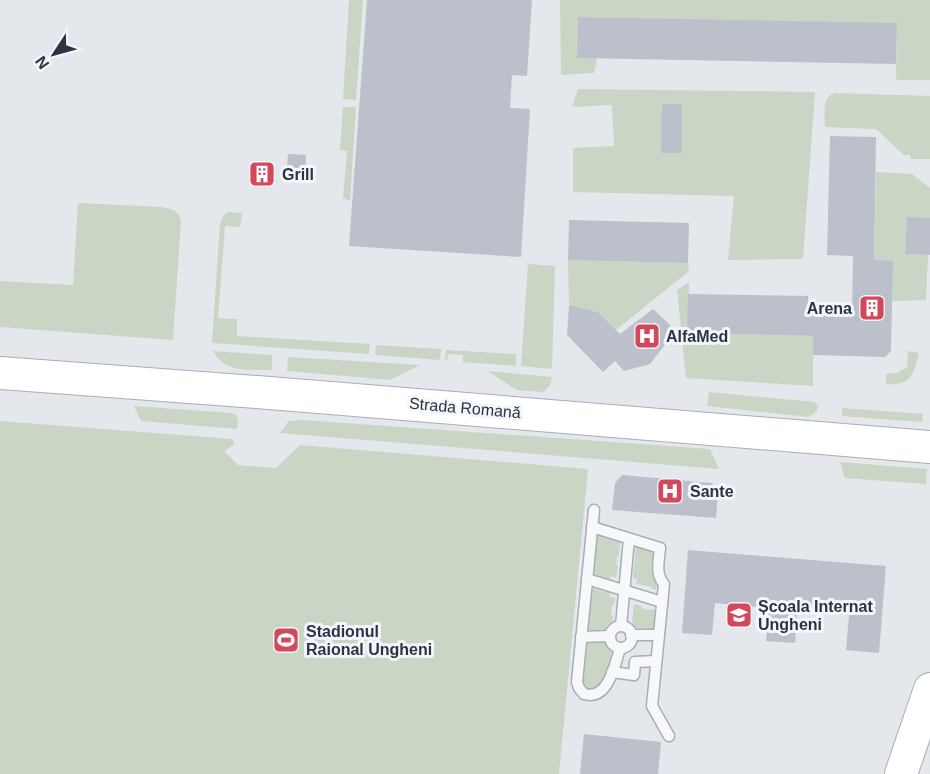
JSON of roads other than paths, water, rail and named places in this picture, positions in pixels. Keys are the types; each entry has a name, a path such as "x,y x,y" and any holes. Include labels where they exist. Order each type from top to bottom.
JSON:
{"main road":[{"name":"Strada Romană","path":"0,373 212,388 930,447"},
{"path":"902,774 930,689"}],"lane":[{"path":"594,510 577,682 584,694 595,695 606,685 620,648"},
{"path":"592,528 660,548 658,574 664,584 652,706 669,736"},
{"path":"621,626 629,539"},
{"path":"587,579 662,603"},
{"path":"610,636 613,644 620,648 629,644 630,631 621,626"},
{"path":"610,636 614,629 621,626"},
{"path":"631,635 659,635"},
{"path":"581,636 610,636"},
{"path":"612,672 634,675 635,662 657,661"}],"place":[{"name":"Grill","path":"262,174"},
{"name":"Arena","path":"872,308"},
{"name":"AlfaMed","path":"647,336"},
{"name":"Sante","path":"670,491"},
{"name":"Școala Internat Ungheni","path":"739,615"},
{"name":"Stadionul Raional Ungheni","path":"286,640"}]}
